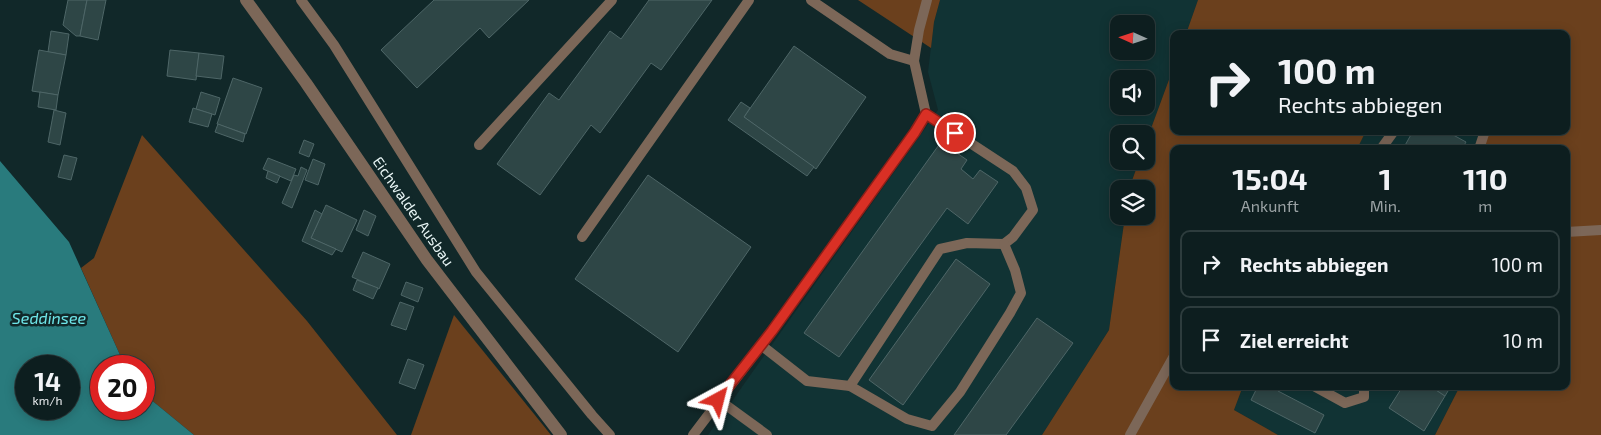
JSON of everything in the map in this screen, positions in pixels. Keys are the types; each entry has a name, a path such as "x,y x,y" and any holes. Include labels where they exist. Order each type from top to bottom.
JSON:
{"street":[{"name":"Eichwalder Ausbau","path":"246,0 427,260 562,435"}],"lane":[{"path":"301,0 334,45 476,272 610,435"},
{"path":"479,145 612,0"},
{"path":"582,237 749,0"},
{"path":"812,0 890,54 914,61"},
{"path":"850,386 940,249 967,243 1004,244 1013,237 1033,210 1026,188 1013,171 926,114 914,61 919,30 927,0"},
{"path":"693,435 761,345 915,132 926,114"},
{"path":"1570,232 1601,230"},
{"path":"761,345 807,381 850,386 907,418 932,426 960,392 1020,293 1015,270 1004,244"},
{"path":"1130,435 1170,363"},
{"path":"1321,390 1346,404 1364,397 1364,390"},
{"path":"718,400 767,435"}],"shaded area":[{"path":"858,0 940,0 934,22 931,48"},
{"path":"940,0 1198,0 1187,30 1170,30 1170,77 1152,125 1110,125 1110,170 1136,170 1132,180 1110,180 1110,225 1124,225 1109,330 1042,435 708,435 938,110 928,72 934,22"},
{"path":"1198,0 1601,0 1601,435 1435,435 1458,390 1570,390 1570,145 1484,145 1487,135 1570,135 1570,30 1187,30"},
{"path":"1170,77 1170,135 1364,135 1359,145 1170,145 1170,390 1242,390 1234,410 1278,435 1042,435 1109,330 1124,225 1155,225 1155,180 1132,180 1136,170 1155,170 1155,125 1152,125"},
{"path":"142,135 307,321 397,435 194,435 155,403 155,355 120,355 81,268 94,258"},
{"path":"1364,135 1487,135 1484,145 1359,145"},
{"path":"454,315 551,435 411,435"},
{"path":"1242,390 1458,390 1435,435 1278,435 1234,410"}],"water":[{"name":"Seddinsee","path":"0,161 69,242 120,355 90,355 90,420 155,420 155,403 194,435 0,435"}],"building":[{"path":"68,0 87,0 80,36 76,36 63,25"},
{"path":"87,0 106,0 98,40 80,36"},
{"path":"434,0 529,0 489,38 480,28 417,88 381,50"},
{"path":"649,0 712,0 661,70 651,63 600,133 591,125 540,195 497,164 549,93 559,100 610,31 621,39"},
{"path":"51,31 69,34 66,55 48,52"},
{"path":"794,46 866,97 816,169 744,117"},
{"path":"39,50 66,55 58,95 32,91"},
{"path":"170,50 199,53 196,80 167,76"},
{"path":"199,53 224,56 221,79 196,76"},
{"path":"233,78 262,88 246,134 217,124"},
{"path":"40,92 58,95 56,110 38,107"},
{"path":"201,92 220,98 215,115 196,109"},
{"path":"741,102 750,108 744,117 814,167 807,176 728,120"},
{"path":"193,108 212,114 208,127 189,122"},
{"path":"54,110 66,113 60,145 48,142"},
{"path":"218,124 245,134 243,142 215,132"},
{"path":"1411,135 1453,135 1466,142 1464,145 1405,145"},
{"path":"304,140 314,144 309,157 299,153"},
{"path":"941,142 967,160 961,169 973,179 980,170 998,182 968,224 947,208 839,357 804,333"},
{"path":"64,155 77,158 71,180 58,177"},
{"path":"268,158 296,169 291,181 263,169"},
{"path":"313,159 325,164 318,185 305,180"},
{"path":"301,167 307,170 292,208 282,203 294,175 298,176"},
{"path":"268,171 280,176 277,183 266,178"},
{"path":"648,175 751,247 678,352 575,279"},
{"path":"326,205 357,220 342,252 311,238"},
{"path":"315,210 322,214 311,238 336,249 332,255 302,241"},
{"path":"364,210 376,216 368,236 356,230"},
{"path":"363,252 390,264 379,289 352,277"},
{"path":"956,259 990,284 903,405 869,380"},
{"path":"357,280 378,288 373,299 353,290"},
{"path":"406,282 423,288 418,302 401,295"},
{"path":"400,302 414,307 406,330 391,325"},
{"path":"1037,318 1073,343 1006,435 954,435"},
{"path":"408,359 424,365 415,389 399,383"},
{"path":"1256,390 1278,390 1324,415 1315,433 1251,400"},
{"path":"1400,390 1436,390 1445,396 1424,431 1389,408"},
{"path":"1436,390 1449,390 1445,396"}],"route":[{"path":"718,400 783,316 926,114 955,133"}]}
